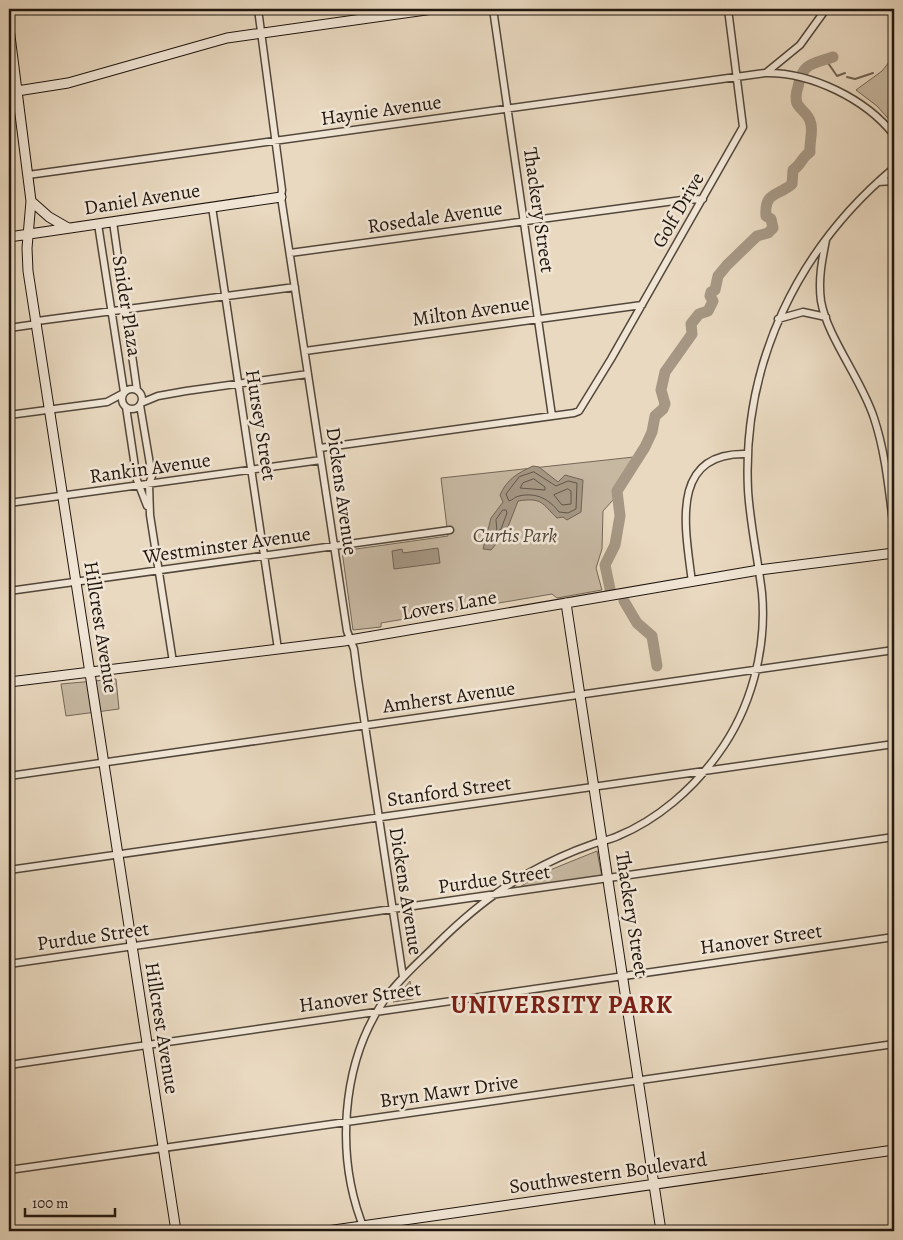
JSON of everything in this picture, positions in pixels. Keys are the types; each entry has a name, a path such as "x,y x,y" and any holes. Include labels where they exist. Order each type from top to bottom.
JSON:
{"street":[{"name":"Dickens Avenue","path":"258,9 277,141 281,197 347,631 366,725 403,977"},
{"path":"13,92 68,83 188,47 261,32 433,9"},
{"name":"Thackery Street","path":"493,9 522,222 552,416"},
{"name":"Golf Drive","path":"552,416 579,410 642,305 744,127 728,9"},
{"path":"766,73 800,44 826,9"},
{"name":"Hillcrest Avenue","path":"9,28 13,92 31,201 28,270 176,1231"},
{"name":"Haynie Avenue","path":"28,175 766,73 786,74 840,91 870,110 894,134"},
{"path":"364,1229 350,1176 346,1122 355,1068 378,1011 403,977 451,930 494,894 552,861 632,830 656,814 706,771 739,719 756,670 763,622 759,570 750,508 748,454 758,380 778,318 808,263 854,204 894,168"},
{"path":"878,182 894,181"},
{"name":"Daniel Avenue","path":"9,237 281,197"},
{"name":"Rosedale Avenue","path":"290,253 682,200 703,199"},
{"path":"31,201 48,217 68,228"},
{"name":"Hursey Street","path":"212,206 278,649"},
{"name":"Snider Plaza","path":"113,222 139,391"},
{"name":"Snider Plaza","path":"98,224 123,393"},
{"path":"827,237 820,274 822,302 826,317 858,379 874,418 884,458 894,530"},
{"path":"9,328 111,311 295,287"},
{"name":"Milton Avenue","path":"305,351 642,305"},
{"path":"778,318 803,312 826,317"},
{"path":"9,416 107,402 134,409 158,396 308,374"},
{"path":"107,402 130,388 158,396"},
{"path":"139,391 152,476 149,484 150,515 173,662"},
{"path":"123,393 137,480 141,485 150,515"},
{"path":"320,448 552,416"},
{"path":"692,582 687,524 688,496 692,479 701,467 714,458 733,454 748,454"},
{"name":"Rankin Avenue","path":"9,503 321,460"},
{"name":"Westminster Avenue","path":"9,591 159,572 450,530"},
{"name":"Lovers Lane","path":"9,682 350,640 759,570 894,552"},
{"name":"Thackery Street","path":"566,603 661,1231"},
{"name":"Amherst Avenue","path":"9,776 894,650"},
{"name":"Stanford Street","path":"9,870 894,744"},
{"name":"Purdue Street","path":"9,964 494,894 608,880 894,837"},
{"name":"Hanover Street","path":"9,1065 894,937"},
{"name":"Bryn Mawr Drive","path":"9,1170 894,1044"},
{"name":"Southwestern Boulevard","path":"326,1231 364,1229 654,1184 894,1150"}],"green space":[{"path":"894,56 894,125 877,106 856,90 882,71"},
{"name":"Curtis Park","path":"643,456 623,489 603,511 602,549 596,568 602,590 557,598 552,594 381,623 381,627 353,630 342,551 448,536 441,478"},
{"path":"116,679 119,709 66,716 61,684"},
{"path":"597,851 602,877 517,889 540,874"},
{"path":"410,981 413,999 393,1002"}],"water":[{"path":"533,466 539,467 558,482 565,475 583,480 581,512 567,520 563,517 557,518 545,505 537,501 518,501 506,532 491,550 483,549 491,518 503,502 500,495 503,489 514,477"},
{"path":"438,548 440,563 394,569 392,551 402,549 403,553"}],"waterway":[{"path":"610,589 605,565 615,545 620,516 617,491 645,447 652,432 655,416 663,409 665,404 661,390 665,372 692,334 691,324 699,314 708,311 713,301 710,296 711,292 715,290 718,276 757,236 768,233 773,228 771,219 766,216 767,202 773,195 792,184 793,170 810,152 811,125 808,116 796,101 802,73 814,63 833,57"},
{"path":"826,60 837,76 845,73"},
{"path":"847,77 855,79 873,73"},
{"path":"624,601 637,623 652,636 657,666"}],"district":[{"name":"UNIVERSITY PARK","path":"562,1005"}]}
